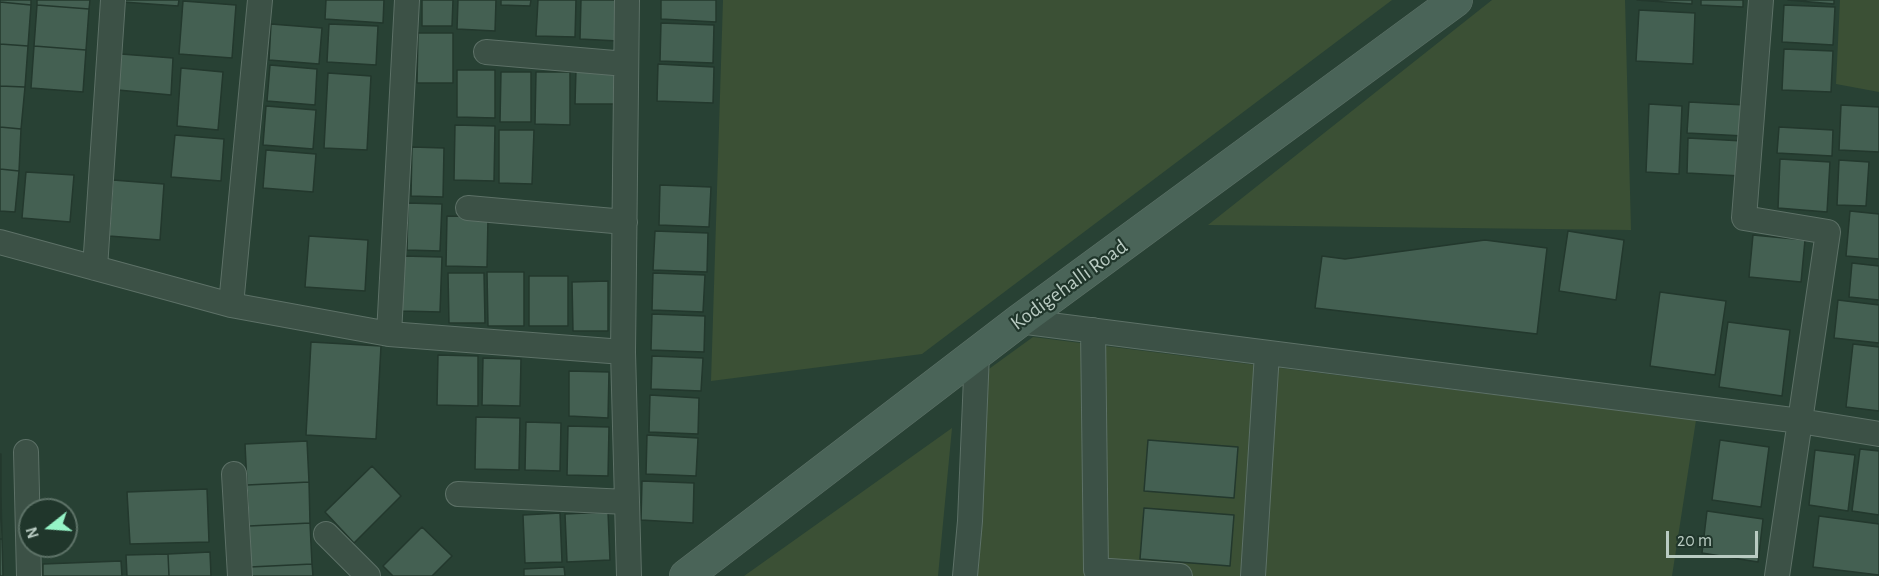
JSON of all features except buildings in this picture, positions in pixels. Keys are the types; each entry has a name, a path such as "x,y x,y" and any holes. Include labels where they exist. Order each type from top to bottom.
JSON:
{"main road":[{"name":"Kodigehalli Road","path":"686,576 1019,321 1456,0"}],"street":[{"path":"95,268 113,0"},
{"path":"231,305 260,0"},
{"path":"388,334 407,0"},
{"path":"627,0 623,352 629,576"},
{"path":"1761,0 1744,218 1828,232 1777,576"},
{"path":"486,52 626,63"},
{"path":"468,208 625,222"},
{"path":"0,242 231,305 388,334 623,352"},
{"path":"1019,321 1800,421 1879,434"},
{"path":"1093,330 1096,570 1180,576"},
{"path":"965,576 970,521 977,353"},
{"path":"1252,576 1267,353"},
{"path":"26,452 29,576"},
{"path":"234,474 240,576"},
{"path":"458,494 627,502"},
{"path":"326,534 368,576"}],"green space":[{"path":"723,0 1392,0 922,354 711,381"},
{"path":"1492,0 1625,0 1631,230 1208,225"},
{"path":"1840,0 1879,0 1879,92 1836,84"},
{"path":"1033,337 1696,420 1672,576 973,576 982,374"},
{"path":"952,428 938,576 744,576"}]}
